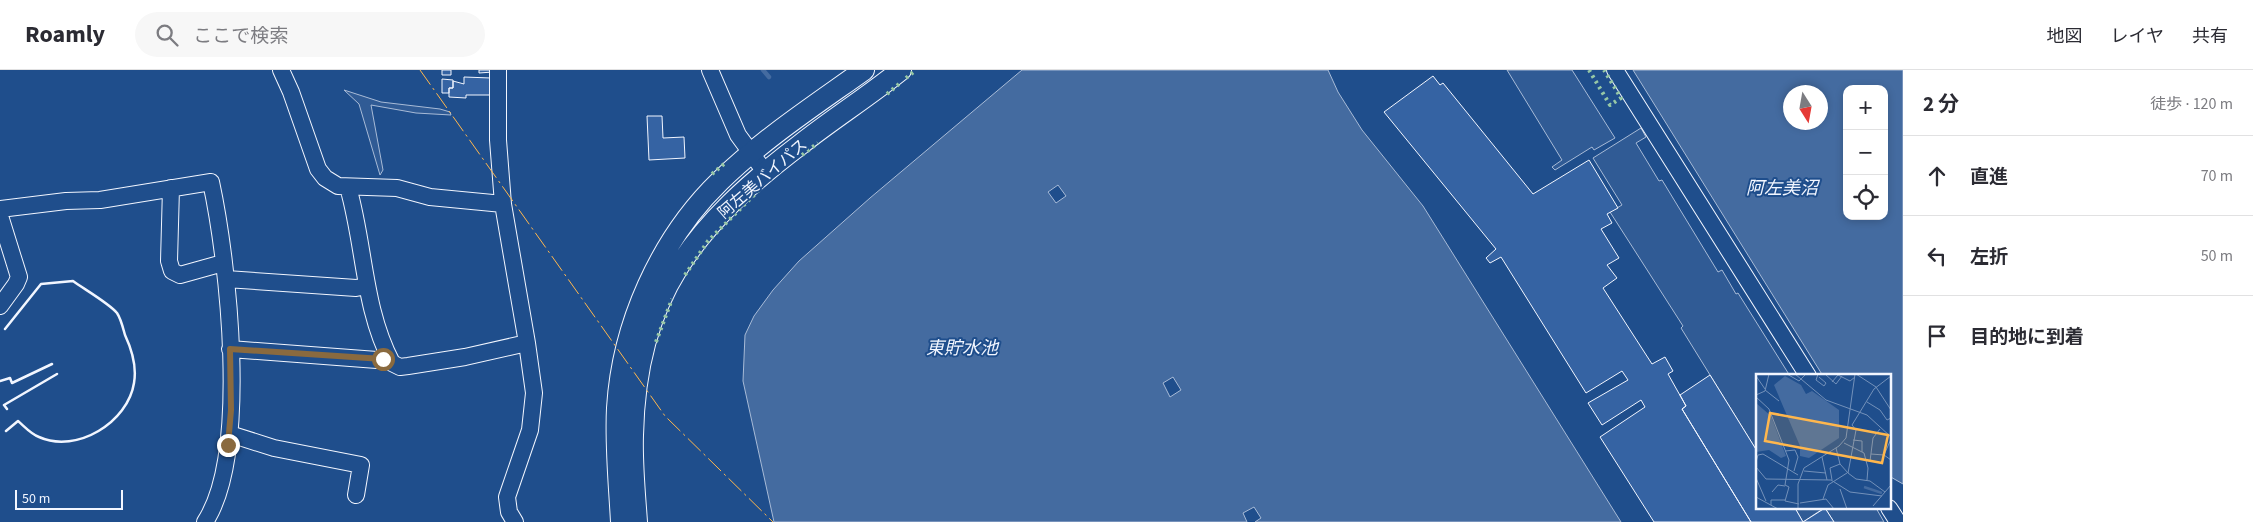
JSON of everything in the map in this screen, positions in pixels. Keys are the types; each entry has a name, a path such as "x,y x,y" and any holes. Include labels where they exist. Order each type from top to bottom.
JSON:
{"main road":[{"name":"阿左美バイパス","path":"621,522 617,407 623,365 640,306 654,272 690,215 719,181 751,154 864,70"},
{"name":"阿左美バイパス","path":"637,522 633,443 635,400 641,356 651,322 670,280 699,236 727,206 765,172 901,70"}],"street":[{"path":"281,70 291,92 299,120 320,174 338,186 397,188 430,197 503,204"},
{"path":"498,70 498,140 503,204 533,379 533,412 530,430 507,497 509,512 515,522"},
{"path":"710,70 738,135 765,172"},
{"path":"1615,70 1807,374"},
{"path":"0,209 66,201 100,200 211,182 217,210 225,271 230,349 230,434 226,461 212,512 205,522"},
{"path":"348,187 354,208 366,286 373,316 392,363 400,367 527,343"},
{"path":"171,188 169,261 172,271 180,275 225,271 356,288 366,286"},
{"path":"0,216 18,277 16,284 0,306"},
{"path":"230,349 377,360 389,357"},
{"path":"230,434 274,448 362,465 356,495"},
{"path":"1890,510 1898,522"}],"shaded area":[{"path":"1507,70 1572,70 1615,138 1594,150 1592,147 1555,170 1552,167 1562,160"},
{"path":"344,90 381,102 440,109 450,112 451,115 416,113 371,105 383,170 380,175 359,104"},
{"path":"1641,128 1646,137 1636,143 1659,181 1662,180 1718,272 1722,270 1736,294 1738,293 1789,374 1756,374 1756,449 1681,328 1683,326 1610,212 1622,205 1593,158"},
{"path":"1796,510 1821,510 1803,522"},
{"path":"1826,510 1877,510 1884,522 1834,522"}],"water":[{"name":"東貯水池","path":"1022,70 1328,70 1338,92 1362,130 1423,206 1621,522 1255,522 1261,518 1254,507 1243,513 1247,522 774,522 743,381 745,335 754,316 773,290 799,261 870,198","holes":["1058,185 1066,196 1056,203 1048,192","1173,377 1181,390 1170,397 1163,383"]},
{"name":"阿左美沼","path":"1633,70 1903,70 1903,484 1890,477 1890,374 1822,374"}],"building":[{"path":"442,70 451,70 451,75 442,75"},
{"path":"479,70 493,70 493,72 479,73"},
{"path":"1433,76 1440,85 1443,83 1533,194 1589,160 1618,208 1607,214 1612,223 1601,229 1619,258 1607,265 1617,278 1603,288 1652,364 1665,357 1673,371 1668,374 1686,406 1682,409 1751,522 1654,522 1600,437 1645,407 1641,400 1602,425 1588,403 1628,380 1622,371 1586,393 1501,257 1490,263 1486,258 1496,249 1384,112"},
{"path":"464,77 491,78 491,95 466,95 466,98 449,97 449,88 453,88 453,81 464,84"},
{"path":"442,79 453,80 453,88 449,88 449,93 442,93"},
{"path":"647,116 662,116 663,138 684,137 685,158 649,160"},
{"path":"1710,375 1756,449 1756,510 1796,510 1803,522 1751,522 1682,409 1686,406 1680,395"},
{"path":"1822,510 1826,510 1834,522 1803,522"}],"waterway":[{"path":"763,70 769,77"}],"hedge":[{"path":"906,78 916,70"},
{"path":"1589,70 1610,105 1621,98 1604,70"},
{"path":"887,94 899,84"},
{"path":"802,155 818,143"},
{"path":"712,174 724,164"},
{"path":"685,275 708,241 759,190"},
{"path":"656,342 672,299"}],"wall":[{"path":"5,329 41,284 73,281 117,313 132,352 135,370 130,397 122,410 99,431 84,438 69,441 54,441 39,437 18,421 6,431"},
{"path":"0,381 10,378 12,383 52,364"},
{"path":"7,409 4,405 57,374"}],"power":[{"path":"420,70 665,416 773,522"}],"route":[{"path":"228,445 231,410 230,349 240,348 383,359"}]}
